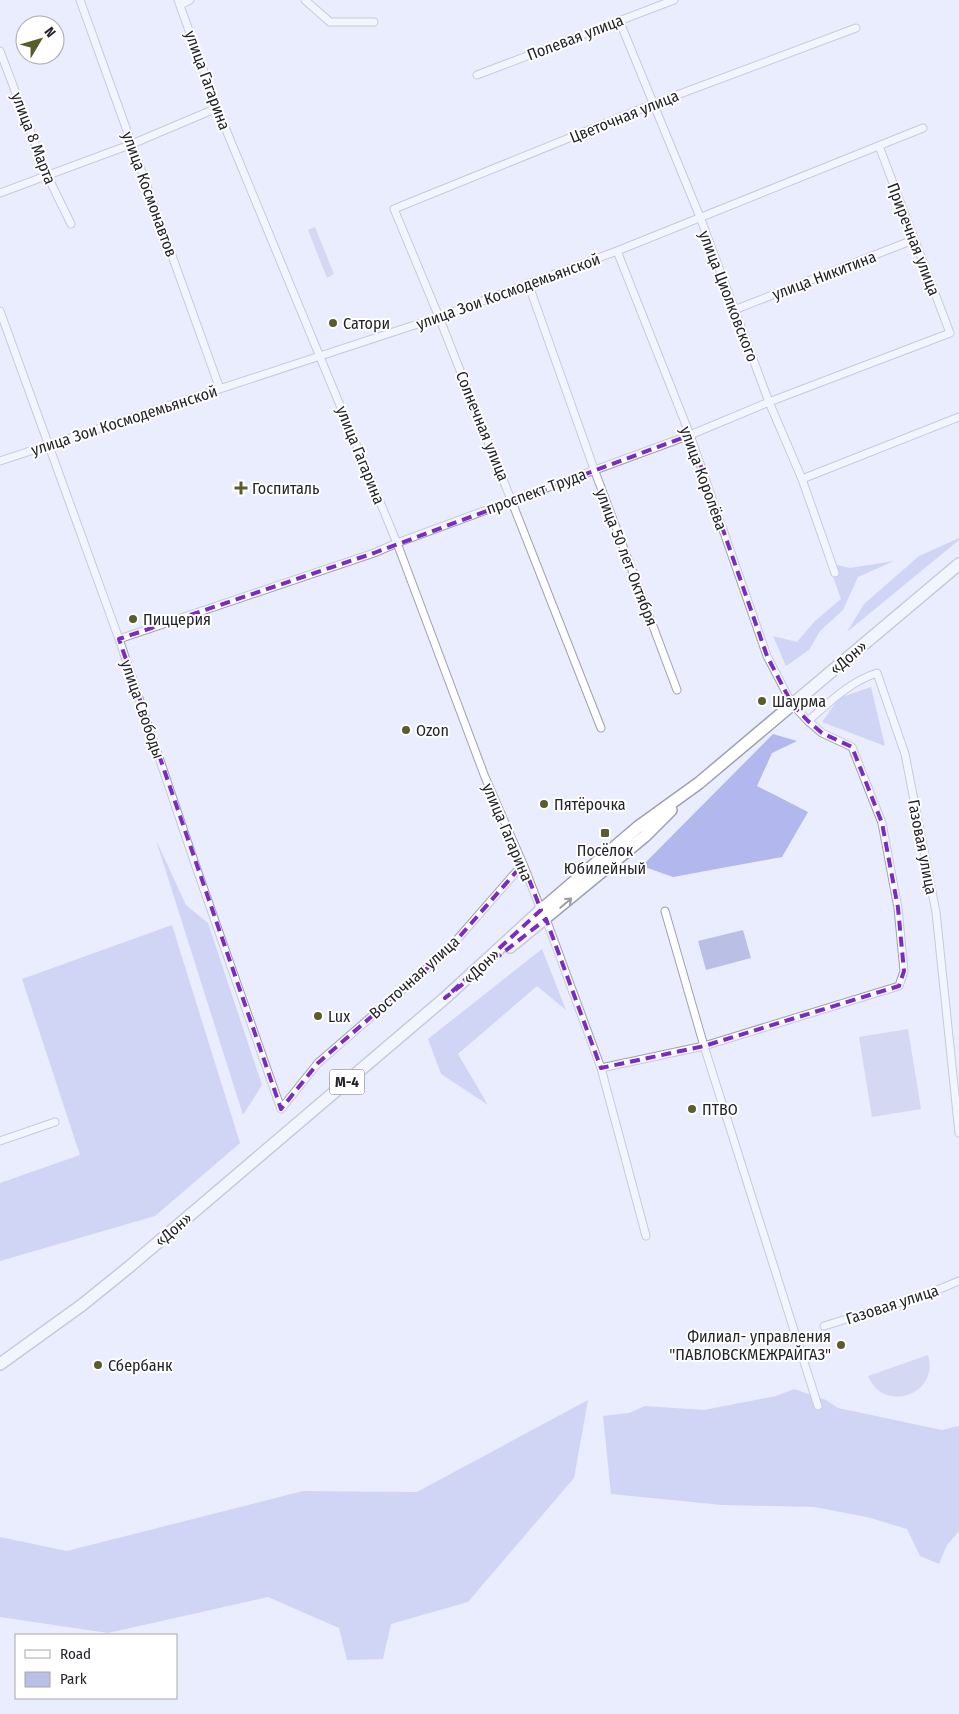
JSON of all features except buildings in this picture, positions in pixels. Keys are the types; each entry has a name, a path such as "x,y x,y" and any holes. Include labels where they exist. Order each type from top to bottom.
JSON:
{"main road":[{"name":"«Дон»","path":"0,1364 82,1305 129,1267 544,915 645,836 699,782 959,564"}],"street":[{"name":"улица Космонавтов","path":"80,0 220,389"},
{"path":"179,3 190,0"},
{"path":"305,0 330,22 374,22"},
{"name":"Полевая улица","path":"477,75 674,0"},
{"name":"улица Гагарина","path":"179,3 217,108 396,543 485,777 524,864 602,1068 646,1236"},
{"name":"улица Циолковского","path":"619,20 700,217 769,402 802,479 835,573"},
{"name":"Цветочная улица","path":"394,209 653,104 856,28"},
{"name":"улица 8 Марта","path":"0,51 47,175 71,224"},
{"path":"0,193 132,144 217,108"},
{"name":"улица Зои Космодемьянской","path":"0,461 440,317 617,251 922,128"},
{"name":"Приречная улица","path":"879,146 913,240 950,333"},
{"name":"Солнечная улица","path":"394,209 440,317 601,728"},
{"name":"улица Никитина","path":"734,310 913,240"},
{"name":"улица Королёва","path":"617,251 690,435 767,656 792,704"},
{"name":"улица 50 лет Октября","path":"528,284 594,469 677,690"},
{"name":"улица Свободы","path":"0,311 119,640 281,1109"},
{"name":"проспект Труда","path":"119,640 374,553 594,469 690,435 769,402 950,333"},
{"path":"802,479 959,417"},
{"name":"Газовая улица","path":"808,721 852,684 862,678 877,674 905,754 936,912 959,1133"},
{"path":"602,1068 704,1046 899,986 904,972 898,908 882,823 852,747 822,733 792,704"},
{"name":"Восточная улица","path":"281,1109 318,1063 447,951 524,864"},
{"path":"665,911 704,1046 818,1406"},
{"path":"0,1141 55,1122"},
{"name":"Газовая улица","path":"824,1326 930,1293 959,1281"}],"highlighted area":[{"path":"690,435 767,656 792,704 822,733 852,747 882,823 898,908 904,971 899,986 704,1046 601,1068 546,919 445,998 541,910 523,864 447,951 318,1063 281,1109 119,639 374,553"}],"green space":[{"path":"315,227 334,274 327,278 308,230"},
{"path":"743,930 751,958 706,970 698,941"},
{"path":"908,1029 921,1109 872,1117 859,1037"},
{"path":"928,1355 929,1369 926,1380 918,1389 908,1395 897,1397 885,1394 875,1388 868,1376"}],"shaded area":[{"path":"959,538 959,540 847,632 864,604 919,556"},
{"path":"894,561 858,577 843,610 820,631 809,650 786,666 773,636 797,642 815,621 841,599 828,563 850,568"},
{"path":"871,687 885,746 822,722 839,698"},
{"path":"773,734 797,741 772,753 757,786 808,812 782,857 673,877 642,866"},
{"path":"156,840 186,905 208,923 262,1085 243,1115"},
{"path":"172,925 240,1143 155,1216 0,1261 0,1183 80,1155 22,979"},
{"path":"542,949 566,1010 537,986 458,1054 488,1105 441,1074 428,1039"},
{"path":"794,1389 826,1400 838,1408 942,1430 959,1426 959,1531 947,1545 939,1564 920,1556 907,1529 867,1517 814,1507 722,1505 611,1494 603,1416 629,1413 645,1406 704,1410 776,1396"},
{"path":"588,1400 574,1478 468,1602 391,1624 383,1659 347,1660 339,1628 268,1597 108,1633 0,1617 0,1537 67,1551 303,1491 417,1492"}],"place":[{"name":"Сатори","path":"333,323"},
{"name":"Госпиталь","path":"241,488"},
{"name":"Пиццерия","path":"133,619"},
{"name":"Шаурма","path":"762,701"},
{"name":"Ozon","path":"406,730"},
{"name":"Пятёрочка","path":"544,804"},
{"name":"Посёлок Юбилейный","path":"605,833"},
{"name":"Lux","path":"318,1016"},
{"name":"ПТВО","path":"692,1109"},
{"name":"Филиал- управления \"ПАВЛОВСКМЕЖРАЙГАЗ\"","path":"841,1345"},
{"name":"Сбербанк","path":"98,1365"}]}
